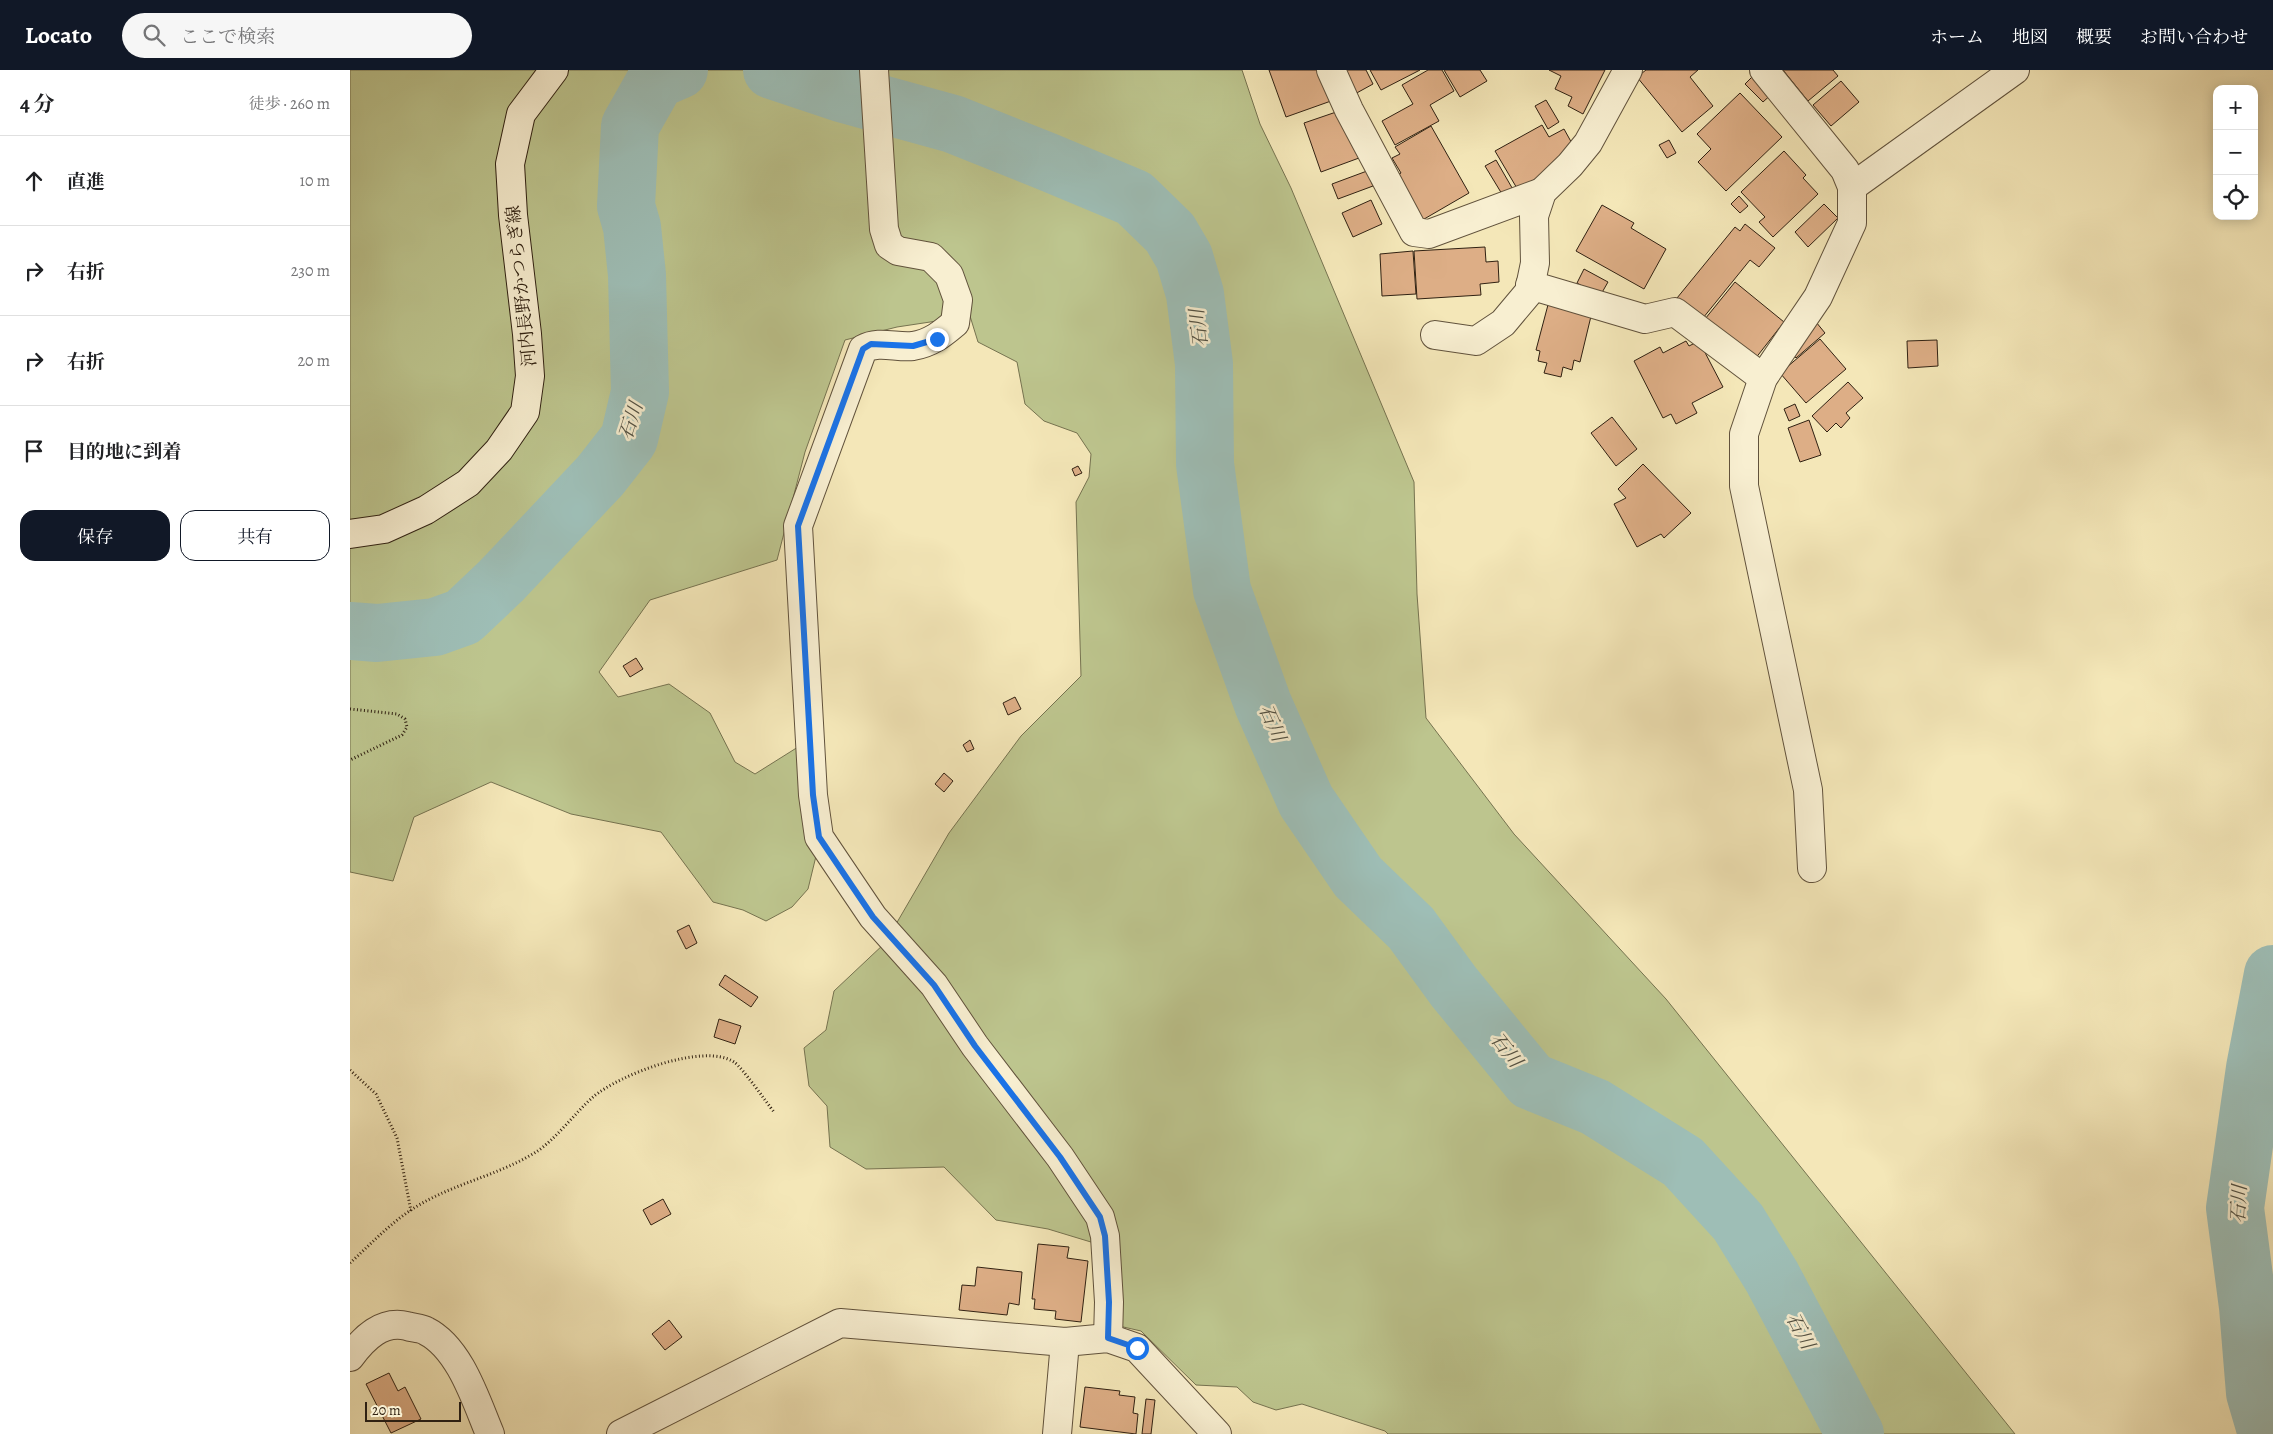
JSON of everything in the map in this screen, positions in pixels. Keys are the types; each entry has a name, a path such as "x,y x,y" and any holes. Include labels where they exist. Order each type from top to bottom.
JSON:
{"street":[{"name":"河内長野かつらぎ線","path":"350,534 384,529 426,510 468,483 500,450 525,412 530,376 513,215 510,164 521,114 554,70"},
{"path":"874,70 884,229 889,245 898,251 932,257 949,275 958,300 955,323 937,339 913,346 871,344 863,349 798,526 813,795 819,837 873,917 934,985 975,1046 1060,1157 1100,1217 1105,1236 1109,1302 1108,1338"},
{"path":"1331,70 1349,110 1414,232 1429,234 1542,192 1570,165 1588,143 1628,70"},
{"path":"1764,70 1845,170 1852,187 1852,223 1818,297 1763,378 1744,434 1744,486 1764,572 1808,790 1812,868"},
{"path":"1852,187 2015,70"},
{"path":"1435,335 1476,341 1503,323 1529,292 1535,264 1534,216 1542,192"},
{"path":"1530,285 1645,319 1675,312 1763,378"},
{"path":"621,1434 840,1323 1065,1342 1108,1338 1137,1348 1217,1434"},
{"path":"350,1357 361,1342 376,1330 399,1324 426,1331 446,1347 466,1376 490,1434"},
{"path":"1057,1434 1065,1342"}],"path":[{"path":"350,709 397,714 405,719 407,727 402,735 350,760"},
{"path":"350,1263 386,1230 418,1205 456,1187 509,1167 538,1150 595,1096 646,1068 706,1054 735,1062 774,1112"},
{"path":"350,1070 376,1094 397,1138 411,1211"}],"green space":[{"path":"350,70 1242,70 1260,124 1291,188 1414,482 1417,594 1426,718 1514,834 1666,999 2015,1434 1388,1434 1385,1431 1302,1404 1276,1410 1253,1402 1237,1387 1196,1385 1141,1331 1119,1326 1114,1249 1048,1229 996,1220 944,1167 866,1169 830,1147 827,1106 809,1086 804,1048 826,1030 834,991 885,943 949,833 1021,736 1081,676 1076,502 1089,477 1091,454 1077,433 1044,421 1025,404 1017,362 978,342 970,316 897,327 845,340 805,452 777,560 650,600 599,672 618,697 669,684 710,713 735,762 755,774 798,747 817,852 808,889 792,907 766,921 743,910 713,902 661,832 571,814 491,782 414,817 393,881 350,872"}],"building":[{"path":"1269,70 1321,70 1331,101 1286,117"},
{"path":"1340,70 1366,70 1373,84 1353,95"},
{"path":"1370,70 1420,70 1381,90"},
{"path":"1428,70 1442,70 1454,91 1430,105 1439,121 1395,145 1382,121 1413,104 1402,85"},
{"path":"1444,70 1480,70 1487,81 1460,97"},
{"path":"1549,70 1605,70 1583,114 1568,106 1572,97 1555,89 1561,76"},
{"path":"1646,70 1698,70 1690,77 1713,106 1682,132 1637,77"},
{"path":"1783,70 1833,70 1838,76 1808,101"},
{"path":"1757,72 1775,91 1763,102 1745,84"},
{"path":"1841,81 1859,102 1831,126 1813,105"},
{"path":"1740,93 1782,137 1726,191 1698,162 1711,149 1697,134"},
{"path":"1546,100 1559,122 1548,129 1535,106"},
{"path":"1342,110 1359,158 1321,172 1304,123"},
{"path":"1542,125 1549,137 1564,129 1574,147 1558,157 1562,165 1518,190 1495,151"},
{"path":"1431,126 1469,193 1419,222 1396,176 1401,173 1392,158 1400,154 1395,147"},
{"path":"1669,140 1676,153 1667,158 1659,145"},
{"path":"1784,151 1806,175 1803,178 1818,194 1773,237 1759,222 1765,217 1741,192"},
{"path":"1496,160 1515,193 1505,199 1485,166"},
{"path":"1367,171 1373,186 1338,199 1332,184"},
{"path":"1739,196 1748,206 1740,213 1731,204"},
{"path":"1371,200 1382,224 1353,237 1342,213"},
{"path":"1824,204 1838,218 1808,247 1795,232"},
{"path":"1602,205 1634,223 1631,228 1666,249 1644,289 1576,251"},
{"path":"1745,224 1775,248 1759,267 1750,260 1703,318 1677,298 1735,227 1740,231"},
{"path":"1485,247 1486,262 1498,261 1499,282 1480,284 1481,295 1417,299 1414,251"},
{"path":"1413,251 1416,294 1382,296 1380,254"},
{"path":"1584,269 1608,282 1600,296 1577,283"},
{"path":"1735,282 1784,322 1755,359 1705,319"},
{"path":"1549,301 1592,312 1580,362 1574,360 1572,370 1563,367 1561,377 1544,373 1547,363 1538,361 1540,351 1536,350"},
{"path":"1816,322 1825,333 1796,358 1787,347"},
{"path":"1820,339 1846,369 1806,403 1780,373"},
{"path":"1937,340 1938,366 1908,368 1907,341"},
{"path":"1686,341 1689,346 1699,341 1723,387 1692,403 1697,413 1676,424 1671,414 1663,418 1634,361 1660,347 1663,353"},
{"path":"1848,382 1863,398 1846,413 1850,418 1841,428 1836,423 1827,432 1812,416"},
{"path":"1795,404 1800,416 1789,421 1784,409"},
{"path":"1612,417 1637,449 1616,466 1591,433"},
{"path":"1809,420 1821,455 1800,462 1788,428"},
{"path":"1643,464 1691,513 1664,538 1661,534 1637,547 1614,504 1626,498 1618,489"},
{"path":"1078,466 1082,473 1075,476 1072,469"},
{"path":"636,658 643,669 630,677 623,666"},
{"path":"1015,697 1021,709 1008,715 1003,703"},
{"path":"970,740 974,749 967,752 963,745"},
{"path":"944,773 953,781 944,792 935,784"},
{"path":"689,925 697,943 686,949 677,931"},
{"path":"725,975 758,997 751,1007 719,985"},
{"path":"719,1019 741,1026 735,1044 714,1037"},
{"path":"663,1199 671,1214 651,1225 643,1210"},
{"path":"1038,1244 1069,1247 1067,1258 1088,1261 1081,1322 1055,1319 1056,1311 1034,1309 1035,1299 1032,1299"},
{"path":"977,1267 1022,1272 1019,1305 1009,1303 1007,1315 959,1310 962,1285 975,1286"},
{"path":"669,1320 682,1337 665,1350 652,1334"},
{"path":"389,1373 398,1391 405,1387 421,1419 391,1433 366,1384"},
{"path":"1085,1387 1120,1391 1119,1395 1135,1397 1133,1413 1138,1414 1136,1434 1080,1427"},
{"path":"1146,1399 1155,1400 1151,1434 1142,1434"}],"waterway":[{"name":"石川","path":"350,631 377,633 435,627 463,617 501,581 600,476 629,439 640,392 637,275 632,227 626,206 630,126 656,80 679,70"},
{"name":"石川","path":"772,70 841,93 953,124 1048,162 1134,198 1170,233 1184,257 1195,294 1204,364 1205,464 1222,590 1263,704 1306,801 1358,877 1411,928 1454,987 1531,1081 1595,1107 1683,1162 1738,1222 1772,1277 1855,1434"},
{"name":"石川","path":"2267,1434 2255,1393 2248,1307 2235,1208 2255,1068 2273,974"}],"route":[{"path":"937,339 913,346 871,344 863,349 798,526 813,795 819,837 873,917 934,985 975,1046 1060,1157 1100,1217 1105,1236 1109,1302 1108,1338 1137,1348"}]}
